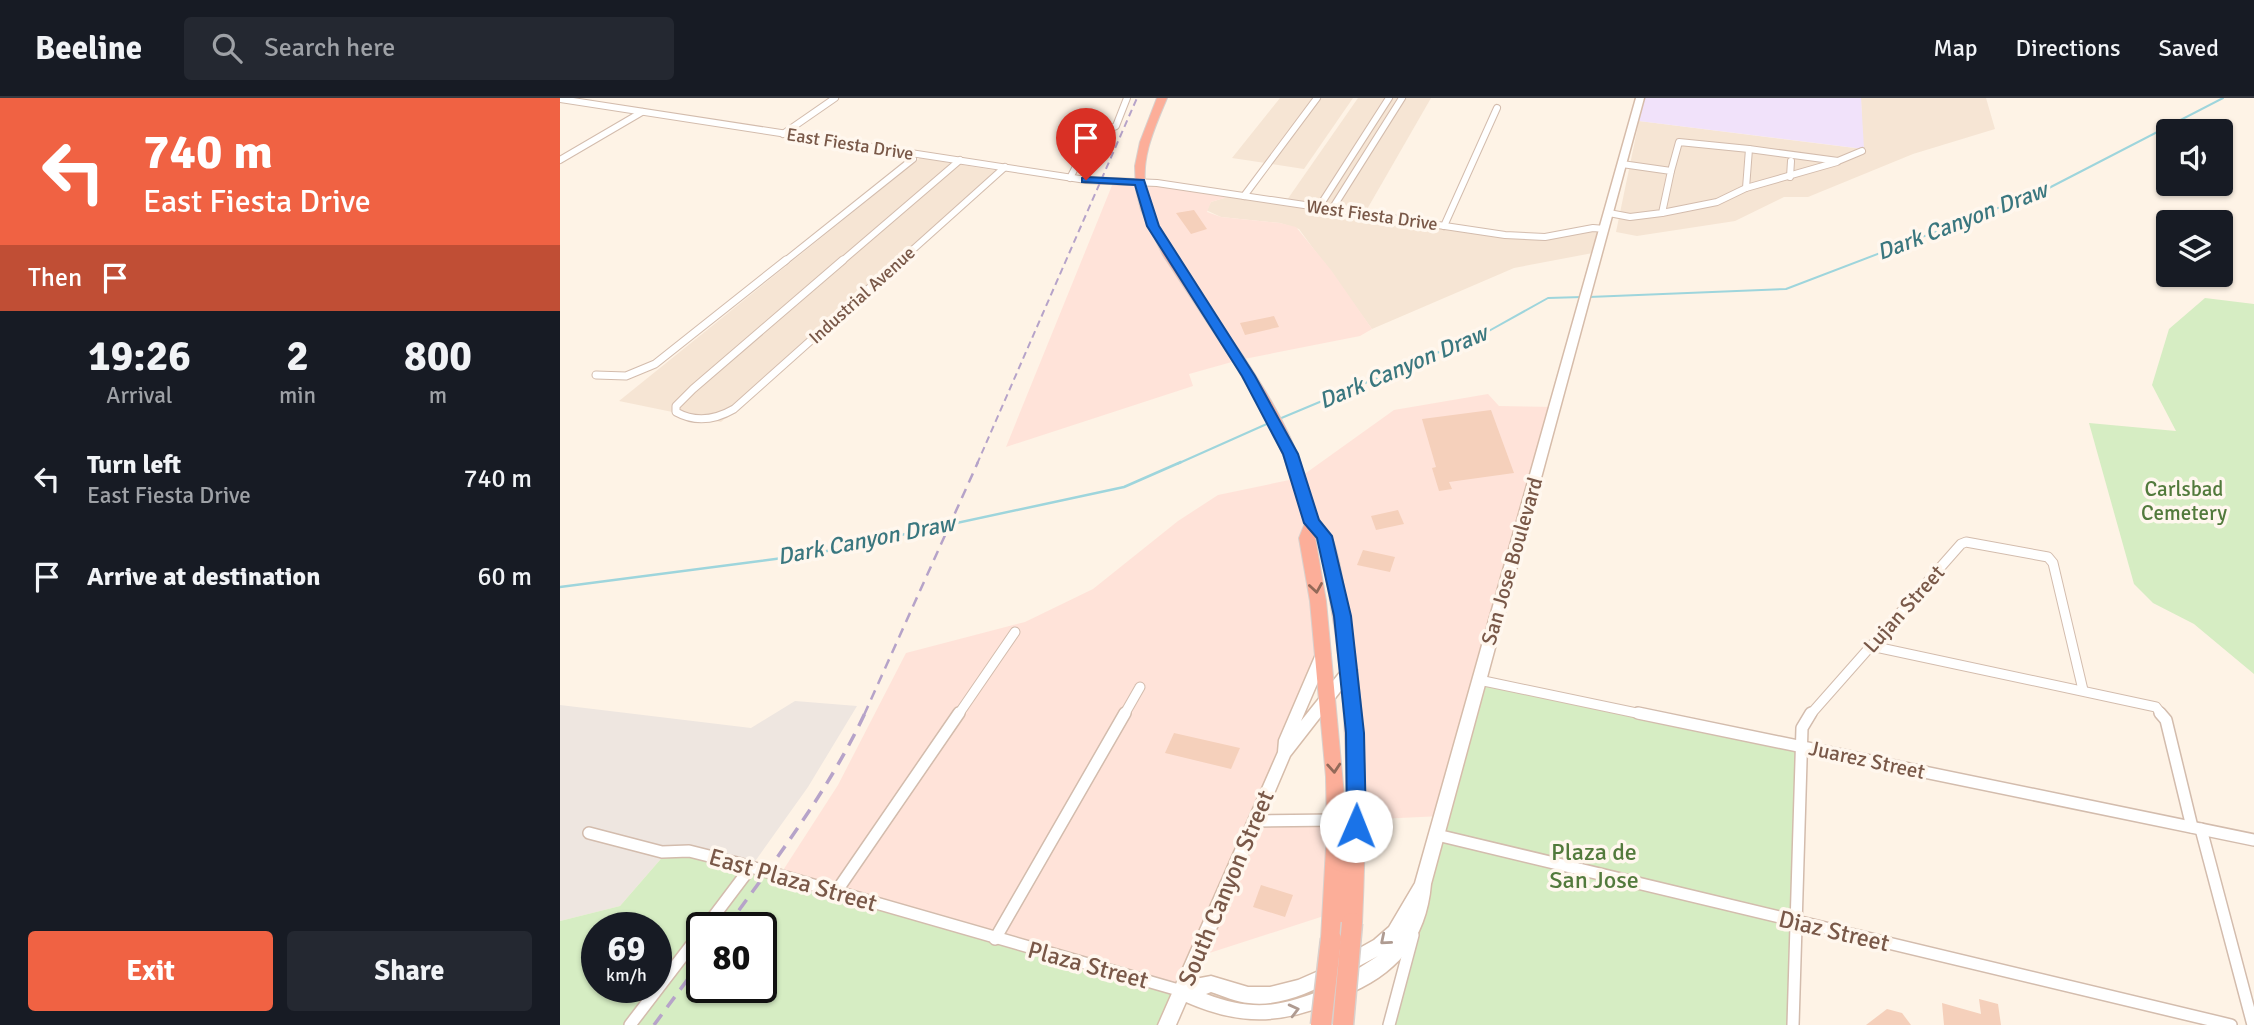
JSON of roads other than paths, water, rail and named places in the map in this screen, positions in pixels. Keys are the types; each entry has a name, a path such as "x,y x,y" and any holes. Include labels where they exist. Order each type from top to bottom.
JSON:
{"highway":[{"path":"1162,98 1145,140 1140,182 1143,199 1153,226 1239,360 1279,431 1299,478 1312,523 1324,536 1342,616 1355,733 1357,820 1343,1025"},
{"path":"1312,523 1307,538 1324,654 1336,820 1331,939 1321,1025"}],"street":[{"path":"783,134 835,98"},
{"path":"1070,178 1094,131 1105,131 1116,126 1127,98"},
{"path":"1244,196 1317,98"},
{"path":"1319,207 1389,98"},
{"path":"1332,209 1402,98"},
{"name":"San Jose Boulevard","path":"1389,1025 1423,901 1423,884 1640,98"},
{"name":"East Fiesta Drive","path":"560,99 1070,178 1113,183 1140,182"},
{"path":"1444,226 1497,107"},
{"path":"560,160 642,112"},
{"path":"1662,213 1676,145 1679,142 1838,161"},
{"path":"1746,188 1749,149"},
{"path":"1609,213 1630,216 1662,213 1717,202 1746,188 1790,177 1862,152"},
{"path":"596,375 608,377 632,374 655,364 913,159"},
{"name":"Industrial Avenue","path":"960,160 695,387 676,406 676,412 693,419 716,418 746,399 1005,167"},
{"path":"1790,177 1791,161"},
{"path":"1622,164 1671,171"},
{"name":"West Fiesta Drive","path":"1140,182 1533,237 1593,228 1605,229"},
{"name":"Lujan Street","path":"1793,1025 1801,747 1802,727 1806,719 1961,544 1973,542 2048,557 2053,563 2083,690"},
{"path":"836,892 1015,632"},
{"path":"1871,646 2083,690 2150,705 2160,710 2253,1025"},
{"name":"South Canyon Street","path":"1285,752 1286,740 1324,654"},
{"name":"South Canyon Street","path":"1167,1025 1285,752 1350,670"},
{"name":"Juarez Street","path":"1479,680 2254,840"},
{"path":"995,939 1140,687"},
{"path":"1256,821 1357,820"},
{"name":"East Plaza Street","path":"589,833 662,852 689,851 751,867 995,939"},
{"name":"Diaz Street","path":"1437,835 2231,1025"},
{"path":"716,912 751,867"},
{"name":"Plaza Street","path":"1182,991 1210,984 1259,996 1285,993 1310,984 1380,946 1395,933 1423,884"},
{"name":"Plaza Street","path":"995,939 1182,991 1208,1006 1262,1015 1310,1006 1373,971 1398,951 1414,931"},
{"path":"630,1025 686,951"}],"waterway":[{"name":"Dark Canyon Draw","path":"1589,297 1786,289 2045,190 2223,98"},
{"name":"Dark Canyon Draw","path":"1279,419 1487,332 1548,298 1582,297"},
{"name":"Dark Canyon Draw","path":"1177,464 1269,423"},
{"name":"Dark Canyon Draw","path":"560,587 813,554 1124,487 1181,462"}],"railway":[{"path":"977,464 1137,98"},
{"path":"864,715 978,462"},
{"path":"737,912 818,797 865,713"},
{"path":"654,1025 686,982"}],"park label":[{"name":"Carlsbad Cemetery","path":"2184,501"},
{"name":"Plaza de San Jose","path":"1594,866"}]}
